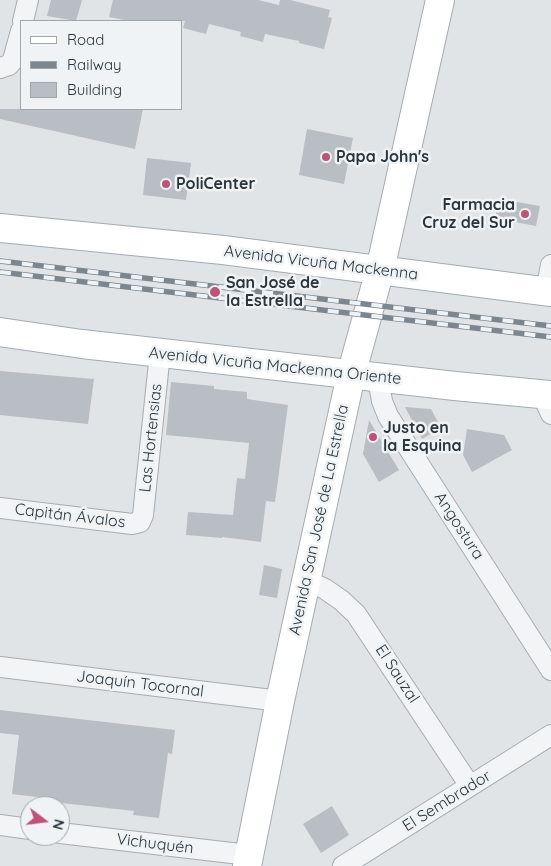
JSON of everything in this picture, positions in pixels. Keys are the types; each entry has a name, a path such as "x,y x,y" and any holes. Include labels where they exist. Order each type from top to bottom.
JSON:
{"main road":[{"name":"Avenida San José de La Estrella","path":"248,860 280,700 351,375 380,270 440,0"},
{"name":"Avenida Vicuña Mackenna","path":"0,228 223,250 380,270 549,283"},
{"name":"Avenida Vicuña Mackenna Oriente","path":"0,332 82,344 378,378 548,401"}],"street":[{"path":"23,20 28,0"},
{"path":"10,70 20,36"},
{"name":"Las Hortensias","path":"140,522 143,515 160,353"},
{"name":"Angostura","path":"378,378 382,401 388,416 551,670"},
{"name":"Capitán Ávalos","path":"0,508 132,524 140,522"},
{"name":"El Sauzal","path":"306,580 325,589 356,614 470,786"},
{"name":"Joaquín Tocornal","path":"0,667 280,700"},
{"name":"El Sembrador","path":"343,866 551,735"},
{"path":"0,826 20,828"},
{"name":"Vichuquén","path":"70,833 248,860"}],"building":[{"path":"51,0 82,0 76,20 47,16"},
{"path":"113,0 258,0 279,5 280,0 290,0 330,10 328,17 332,18 324,49 299,43 299,41 265,34 263,42 240,36 241,32 209,24 206,34 183,28 185,21 182,20 124,20 109,17"},
{"path":"0,109 143,110 135,149 0,119"},
{"name":"Papa John's","path":"307,129 353,138 344,184 299,175"},
{"name":"PoliCenter","path":"147,158 191,163 186,200 143,195"},
{"name":"Farmacia Cruz del Sur","path":"499,199 540,206 536,226 495,218"},
{"path":"0,371 94,379 88,424 0,415"},
{"path":"171,382 214,386 214,389 247,392 247,399 288,405 275,502 266,501 261,542 186,535 188,512 233,515 237,478 245,479 249,443 166,435"},
{"path":"405,407 431,409 441,428 422,439"},
{"name":"Justo en la Esquina","path":"369,420 399,470 379,482 363,454"},
{"path":"467,429 504,435 512,450 472,472 463,455"},
{"path":"264,565 282,569 277,598 259,595"},
{"path":"0,710 175,730 172,754 168,753 159,818 133,815 134,811 70,804 70,796 12,794 19,735 0,733"},
{"path":"332,806 349,835 321,853 303,824"}],"railway":[{"path":"0,261 551,326"},
{"path":"0,272 551,337"}],"place":[{"name":"Papa John's","path":"326,157"},
{"name":"PoliCenter","path":"166,184"},
{"name":"Farmacia Cruz del Sur","path":"525,214"},
{"name":"San José de la Estrella","path":"215,292"},
{"name":"Justo en la Esquina","path":"373,437"}]}
